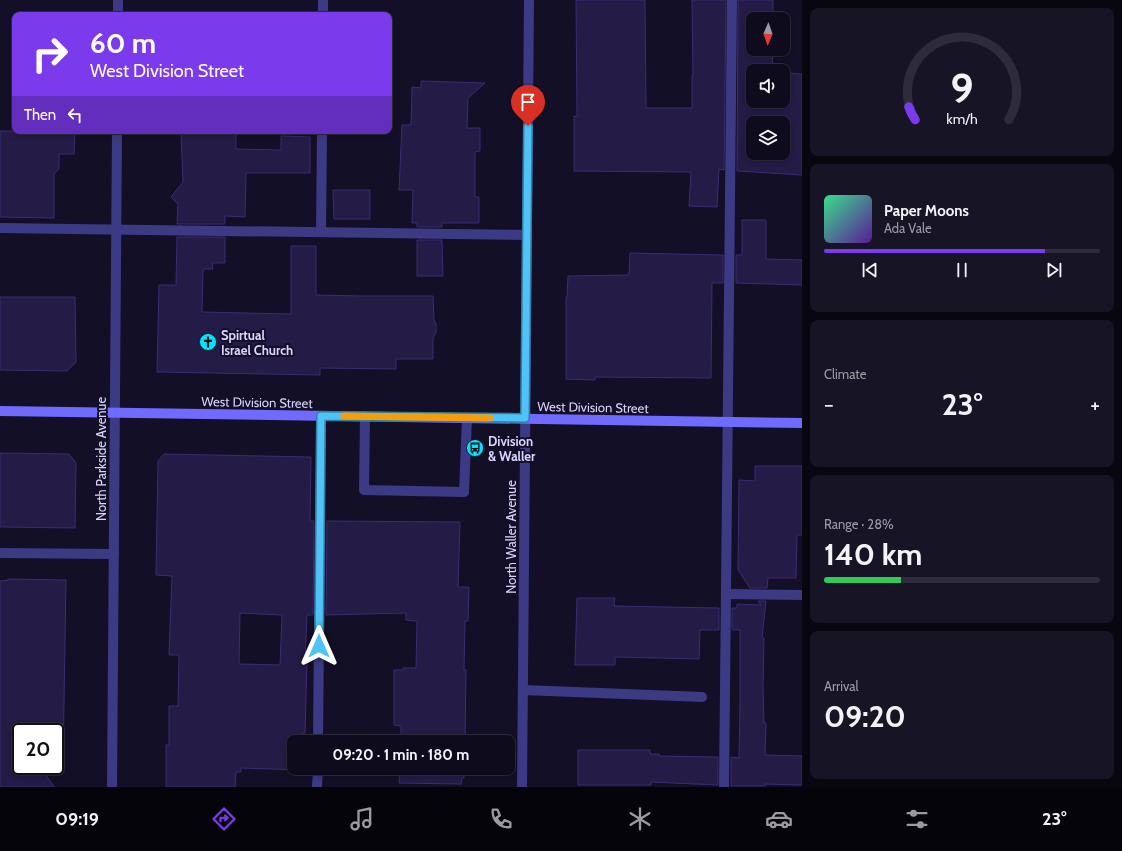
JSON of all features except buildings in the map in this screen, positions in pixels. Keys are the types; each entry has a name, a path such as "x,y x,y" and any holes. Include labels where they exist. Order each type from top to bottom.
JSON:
{"main road":[{"name":"West Division Street","path":"0,411 802,422"}],"street":[{"path":"118,0 118,12"},
{"path":"323,0 323,12"},
{"name":"North Waller Avenue","path":"522,787 529,0"},
{"path":"724,787 732,0"},
{"name":"North Parkside Avenue","path":"112,787 117,134"},
{"path":"321,232 322,134"},
{"path":"0,228 527,235"},
{"path":"318,735 321,416"},
{"path":"365,416 364,490 464,492 467,418"},
{"path":"0,553 114,554"},
{"path":"726,594 802,595"},
{"path":"523,690 702,697"},
{"path":"317,787 318,775"}],"slow traffic":[{"path":"344,416 490,418"}],"place":[{"name":"Spirtual Israel Church","path":"208,342"},
{"name":"Division & Waller","path":"475,448"}],"route":[{"path":"319,646 321,416 525,418 528,126"}]}
